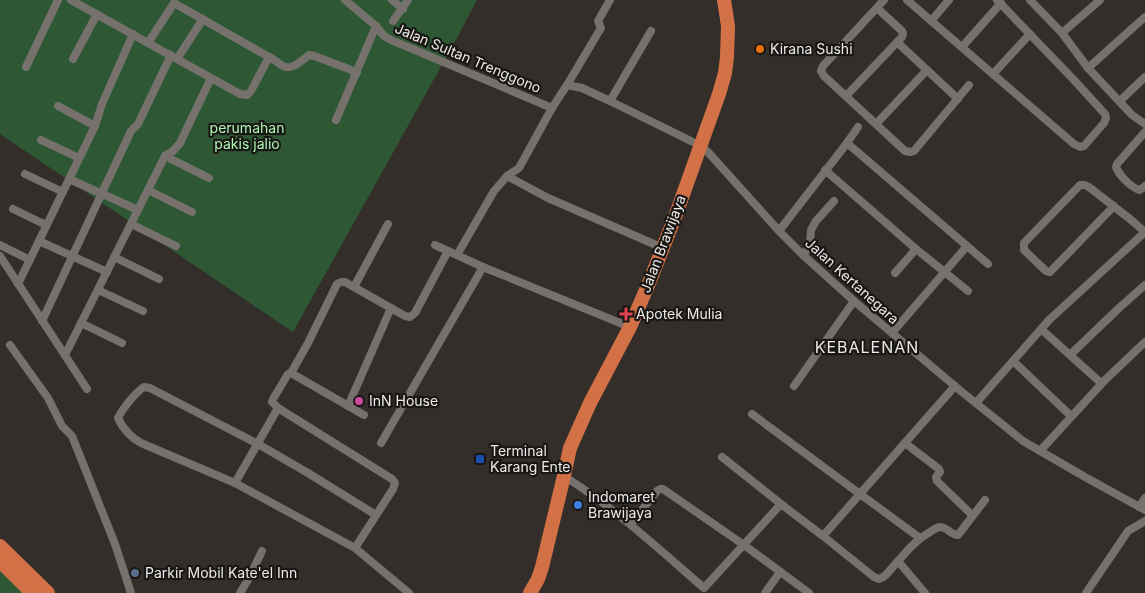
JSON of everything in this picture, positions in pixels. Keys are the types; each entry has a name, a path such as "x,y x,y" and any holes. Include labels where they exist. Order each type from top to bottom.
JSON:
{"highway":[{"name":"Jalan Brawijaya","path":"541,593 551,569 577,450 592,413 642,316 704,148 725,72 728,26 724,0"},
{"name":"Jalan Brawijaya","path":"530,593 542,567 570,448 590,403 630,327 728,91 734,65 736,42 731,0"},
{"path":"0,546 48,593"},
{"path":"0,561 32,593"}],"street":[{"path":"26,67 58,0"},
{"path":"71,0 240,94 247,94 252,91 270,56"},
{"path":"392,0 403,9"},
{"path":"393,21 408,0"},
{"name":"Jalan Sultan Trenggono","path":"349,1 384,36 393,41 552,108 601,28 598,20 610,0"},
{"path":"884,0 823,66 821,71 824,76 905,151 912,152 969,85"},
{"path":"907,0 1074,144 1080,147 1084,146 1104,123 1105,114 999,2 962,47"},
{"path":"931,21 949,0"},
{"path":"1062,33 1100,0"},
{"path":"148,43 171,1 270,56 284,67 290,68 309,56 314,56 357,73"},
{"path":"1033,1 1062,33 1088,68 1132,114 1145,124"},
{"path":"846,96 902,37 903,32 877,8"},
{"path":"73,59 97,14"},
{"path":"1088,68 1145,17"},
{"path":"42,321 132,131 138,124 174,57 203,19"},
{"path":"336,120 376,26"},
{"path":"610,100 651,31"},
{"path":"18,284 95,126 102,104 133,34"},
{"path":"993,74 1030,34"},
{"path":"897,42 958,98"},
{"path":"876,124 927,70"},
{"path":"1120,101 1145,77"},
{"path":"65,355 165,156 180,143 211,78"},
{"path":"567,84 610,100 704,148"},
{"path":"58,106 95,126"},
{"path":"457,255 494,191 507,176 518,168 552,108"},
{"path":"779,231 858,127"},
{"path":"1145,132 1116,164 1116,167 1133,188 1140,190 1145,186"},
{"path":"41,140 79,158"},
{"path":"847,143 988,264"},
{"name":"Jalan Kertanegara","path":"704,148 803,255 854,301 1022,441 1142,508"},
{"path":"165,156 209,178"},
{"path":"825,170 916,249 968,291"},
{"path":"25,174 63,192"},
{"path":"507,176 548,198 663,248"},
{"path":"69,178 138,210"},
{"path":"976,403 1049,320 1145,232 1114,206 1089,187 1080,185 1024,243 1024,250 1046,272 1050,272 1114,206"},
{"path":"148,190 192,212"},
{"path":"803,255 810,246 812,230 816,221 834,201"},
{"path":"13,209 46,225"},
{"path":"131,224 176,246"},
{"path":"354,287 388,224"},
{"path":"39,241 106,272"},
{"path":"0,245 30,260"},
{"path":"435,245 483,267 630,327"},
{"path":"892,333 967,246"},
{"path":"894,274 916,249"},
{"path":"355,548 395,484 392,479 278,408 272,402 308,343 337,284 346,282 405,316 410,317 415,313 448,251"},
{"path":"0,256 87,389"},
{"path":"114,257 159,279"},
{"path":"381,443 483,267"},
{"path":"1070,355 1145,285"},
{"path":"98,290 143,312"},
{"path":"794,386 854,301"},
{"path":"348,406 391,308"},
{"path":"81,323 122,343"},
{"path":"1041,329 1101,383"},
{"path":"1040,451 1101,383 1145,342"},
{"path":"10,345 48,398 65,429 72,436 115,544 132,593"},
{"path":"1013,361 1072,416"},
{"path":"291,373 364,415"},
{"path":"823,536 956,386"},
{"path":"376,515 308,472 150,388 144,387 140,390 118,418 128,434 140,443 235,483 355,548 409,593"},
{"path":"235,483 278,408"},
{"path":"752,414 920,538"},
{"path":"905,443 939,470 940,472 936,478 937,481 972,515"},
{"path":"722,458 879,579 884,578 902,566 920,538 937,528 941,527 958,535 985,500"},
{"path":"570,480 631,524 701,590 781,504"},
{"path":"631,524 657,491 663,489 809,593"},
{"path":"1142,508 1145,498"},
{"path":"1086,593 1128,531 1145,521"},
{"path":"240,593 262,551"},
{"path":"902,566 924,593"},
{"path":"764,593 780,572"}],"green space":[{"name":"perumahan pakis jalio","path":"0,0 477,0 293,332 0,134"},
{"path":"0,563 33,593 0,593"}],"place":[{"name":"Kirana Sushi","path":"760,49"},
{"name":"Apotek Mulia","path":"626,314"},
{"name":"InN House","path":"359,401"},
{"name":"Terminal Karang Ente","path":"480,459"},
{"name":"Indomaret Brawijaya","path":"578,505"},
{"name":"Parkir Mobil Kate'el Inn","path":"135,573"}],"district":[{"name":"KEBALENAN","path":"867,347"}]}
